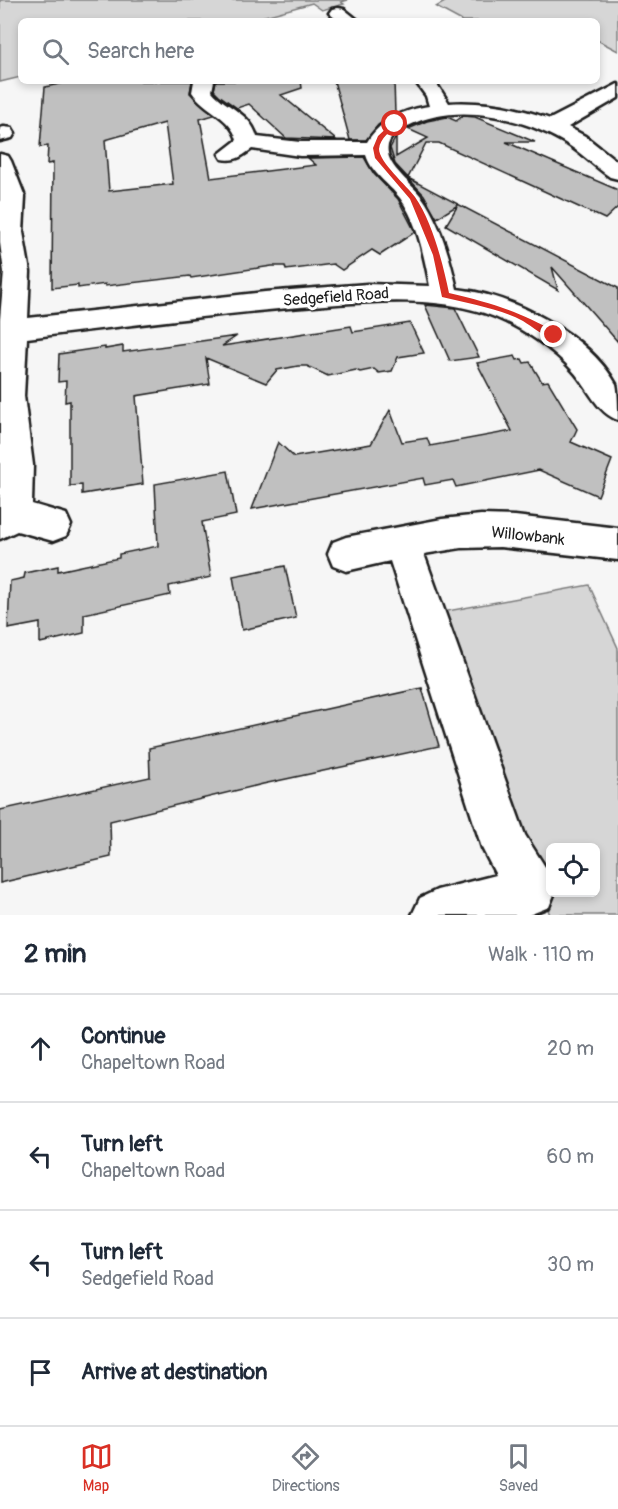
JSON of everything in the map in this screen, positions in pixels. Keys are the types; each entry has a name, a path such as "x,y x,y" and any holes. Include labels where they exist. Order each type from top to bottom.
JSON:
{"street":[{"path":"426,84 436,96 441,110"},
{"path":"197,89 209,101 235,116 241,123 239,148 376,148"},
{"path":"552,127 618,90"},
{"path":"445,295 437,255 413,199 384,167 376,148 382,136 395,124 413,116 441,110 461,108 501,112 552,127 590,149 618,172"},
{"path":"0,161 10,182 13,197 11,232 17,272 9,403 16,465 7,519 52,525"},
{"name":"Sedgefield Road","path":"13,330 171,309 340,295 382,292 445,295 497,307 525,318 554,335 577,355 602,382 618,408"},
{"name":"Willowbank","path":"346,554 470,532 501,531 618,544"},
{"path":"402,543 506,848 532,890 464,912"}],"shaded area":[{"path":"0,0 348,0 341,2 344,4 322,10 312,3 258,18 18,18 18,78 0,82"},
{"path":"448,0 618,0 618,51 600,42 600,18 456,18 436,7"},
{"path":"589,585 618,648 618,915 550,915 442,612"}],"building":[{"path":"59,84 192,84 190,93 214,115 200,119 211,178 316,165 308,158 364,157 374,174 398,199 415,232 380,255 372,250 342,270 333,264 286,270 285,266 272,266 191,278 190,276 105,286 105,284 78,288 78,285 52,288 53,163 47,164 48,146 40,147 45,87","holes":["165,123 173,184 109,191 105,140"]},
{"path":"215,84 301,84 302,88 281,95 336,140 286,138 249,104 237,108 214,90"},
{"path":"335,84 394,84 395,114 378,125 366,140 350,140"},
{"path":"463,116 475,117 535,142 506,142 618,190 618,207 605,219 439,143 426,143 408,178 395,164 390,148 396,137 396,157 428,138 408,129 427,121 447,117 456,121"},
{"path":"408,178 618,288 618,342 552,267 558,290 446,225 458,205 437,218 424,195"},
{"path":"425,305 455,308 479,357 450,361"},
{"path":"410,323 424,353 398,357 392,371 379,373 374,369 360,372 356,370 328,376 307,366 298,366 277,370 266,383 206,358 210,384 136,396 143,484 82,494 82,485 70,486 70,401 65,402 66,381 58,382 59,354 123,346 123,352 237,336 222,346 351,326 353,332"},
{"path":"515,356 517,360 522,359 524,363 530,362 542,382 548,381 577,429 571,442 612,460 598,496 539,470 456,487 453,480 425,485 423,478 252,509 278,442 294,457 371,444 390,410 402,442 427,438 430,446 512,431 477,363"},
{"path":"228,471 236,515 202,522 211,577 169,586 170,595 84,614 84,633 40,643 40,623 8,629 10,581 24,578 25,573 58,566 58,571 119,558 119,554 158,546 155,484"},
{"path":"285,566 296,618 242,630 233,576"},
{"path":"422,688 439,746 263,784 110,821 111,857 0,883 0,810 150,777 149,748"}],"route":[{"path":"395,124 382,136 376,148 378,158 413,199 437,255 445,295 497,307 525,318 554,335"}]}
